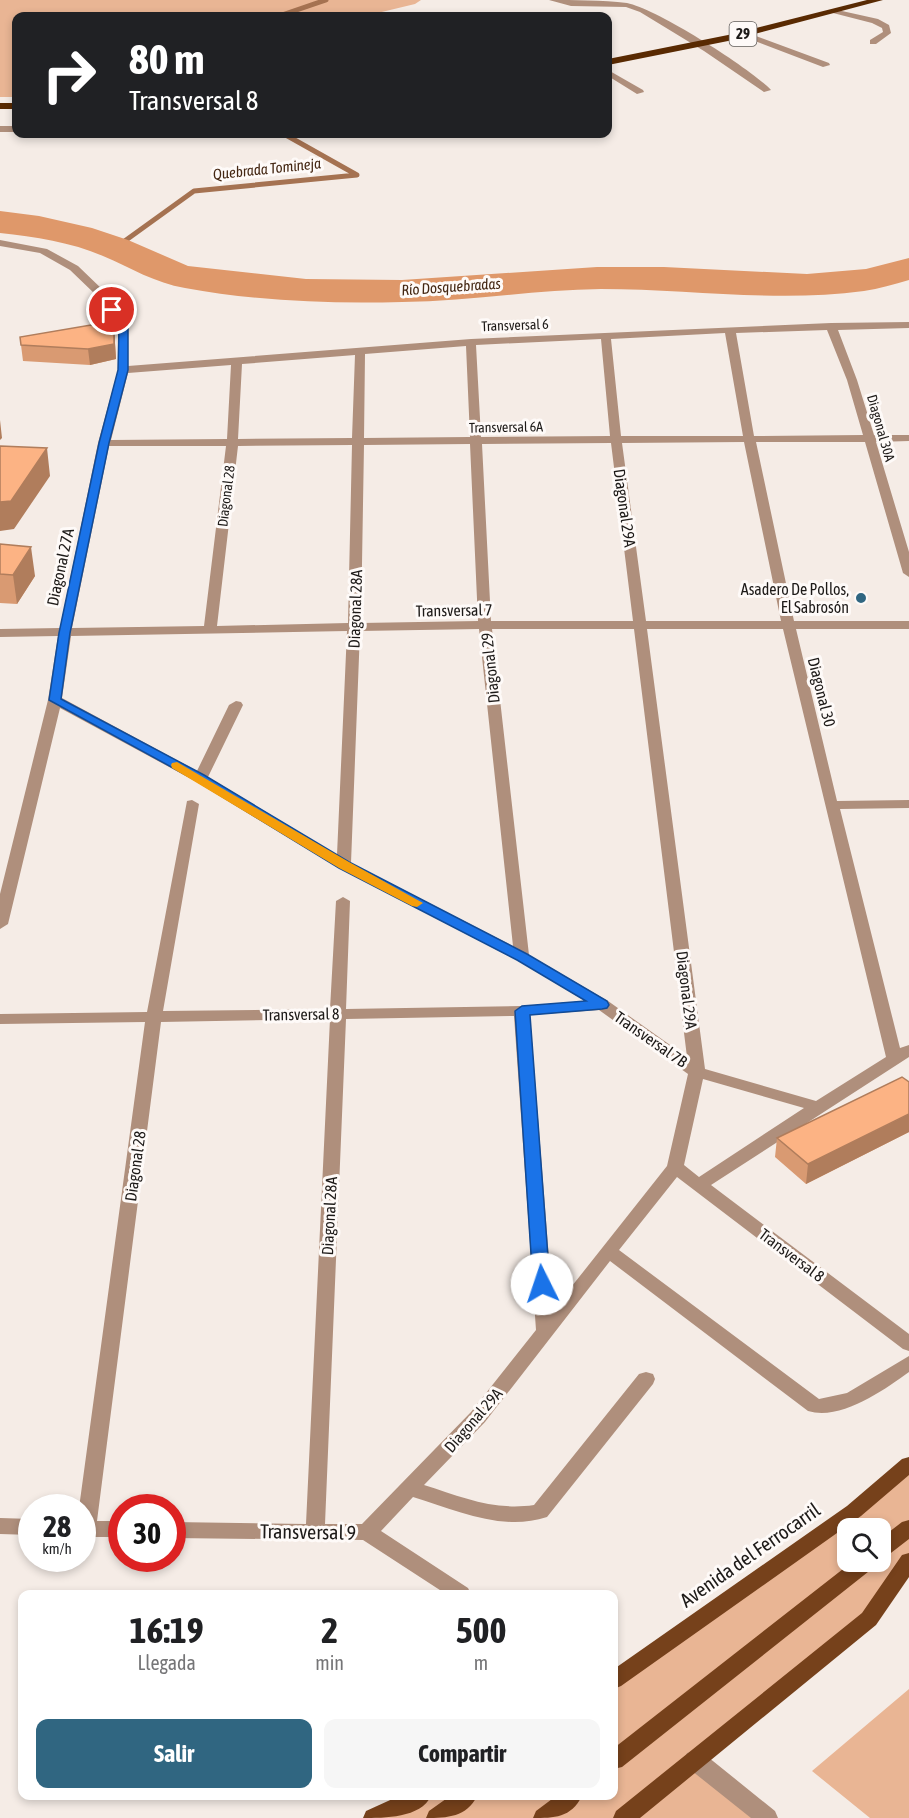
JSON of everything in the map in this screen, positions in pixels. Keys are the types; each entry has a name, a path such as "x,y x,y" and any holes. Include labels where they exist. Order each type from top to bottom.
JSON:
{"highway":[{"name":"29","path":"612,62 745,34 878,0"}],"main road":[{"name":"Avenida del Ferrocarril","path":"618,1677 854,1511 909,1464"},
{"path":"891,1542 909,1528"},
{"path":"624,1818 869,1619 909,1561"},
{"path":"618,1757 853,1572"},
{"path":"374,1818 412,1800"},
{"path":"437,1818 461,1800"},
{"path":"544,1818 566,1800"}],"street":[{"path":"553,0 568,4 598,3 627,6 665,21 721,56 767,90"},
{"path":"836,10 875,21 886,27 887,33 873,42"},
{"path":"745,34 826,65"},
{"path":"612,75 640,92"},
{"name":"Diagonal 27A","path":"0,243 43,250 75,268 100,293 123,327 123,370 104,443 64,633 55,700 0,924"},
{"name":"Transversal 6","path":"123,370 471,342 831,326 909,325"},
{"name":"Diagonal 30A","path":"831,326 852,380 909,573"},
{"name":"Diagonal 30","path":"730,330 748,439 789,624 832,805 902,1055"},
{"name":"Diagonal 29A","path":"367,1532 478,1417 675,1167 697,1072 616,440 606,337"},
{"name":"Diagonal 29","path":"471,342 485,626 522,957"},
{"name":"Diagonal 28A","path":"344,865 354,628 360,352"},
{"name":"Diagonal 28","path":"210,630 232,444 237,362"},
{"name":"Transversal 6A","path":"104,443 909,438"},
{"name":"Transversal 7","path":"0,633 485,626 909,625"},
{"name":"Transversal 7B","path":"55,700 200,778 344,865 522,957 602,1005 697,1072 818,1107"},
{"path":"200,778 236,705"},
{"name":"Diagonal 28","path":"90,1494 154,1017 192,804"},
{"path":"832,805 909,804"},
{"name":"Diagonal 28A","path":"315,1532 344,901"},
{"name":"Transversal 8","path":"0,1019 522,1011 602,1005"},
{"path":"522,1011 545,1330"},
{"path":"700,1184 902,1055"},
{"name":"Transversal 8","path":"675,1167 909,1344"},
{"path":"609,1251 815,1406 830,1406 863,1394 909,1363"},
{"path":"410,1488 484,1511 512,1516 540,1512 646,1379"},
{"path":"0,1526 18,1527"},
{"name":"Transversal 9","path":"186,1530 367,1532 455,1590"},
{"path":"695,1760 767,1818"}],"shaded area":[{"path":"0,0 421,0 415,4 382,12 12,12 12,97 0,97"},
{"path":"909,1464 909,1561 869,1619 695,1760 767,1818 374,1818 412,1800 618,1800 618,1677 837,1523 837,1572 891,1572 891,1518 844,1518"},
{"path":"909,1689 909,1818 870,1818 812,1771"}],"building":[{"path":"91,325 114,327 114,344 88,349 21,345 20,337"},
{"path":"0,446 47,448 11,501 0,502"},
{"path":"0,544 31,547 13,575 0,574"},
{"path":"902,1077 909,1082 909,1114 808,1164 777,1138"}],"waterway":[{"name":"Quebrada Tomineja","path":"291,12 326,0"},
{"name":"Quebrada Tomineja","path":"115,248 194,191 357,175 291,138"},
{"name":"Río Dosquebradas","path":"0,222 39,227 79,236 115,248 161,270 184,277 306,290 402,291 597,278 664,278 807,285 866,280 909,269"}],"slow traffic":[{"path":"177,765 276,826 417,903"}],"place":[{"name":"Asadero De Pollos, El Sabrosón","path":"861,598"}],"route":[{"path":"112,310 123,327 123,370 104,443 64,633 55,700 200,778 344,865 522,957 602,1005 522,1011 542,1284"}]}
